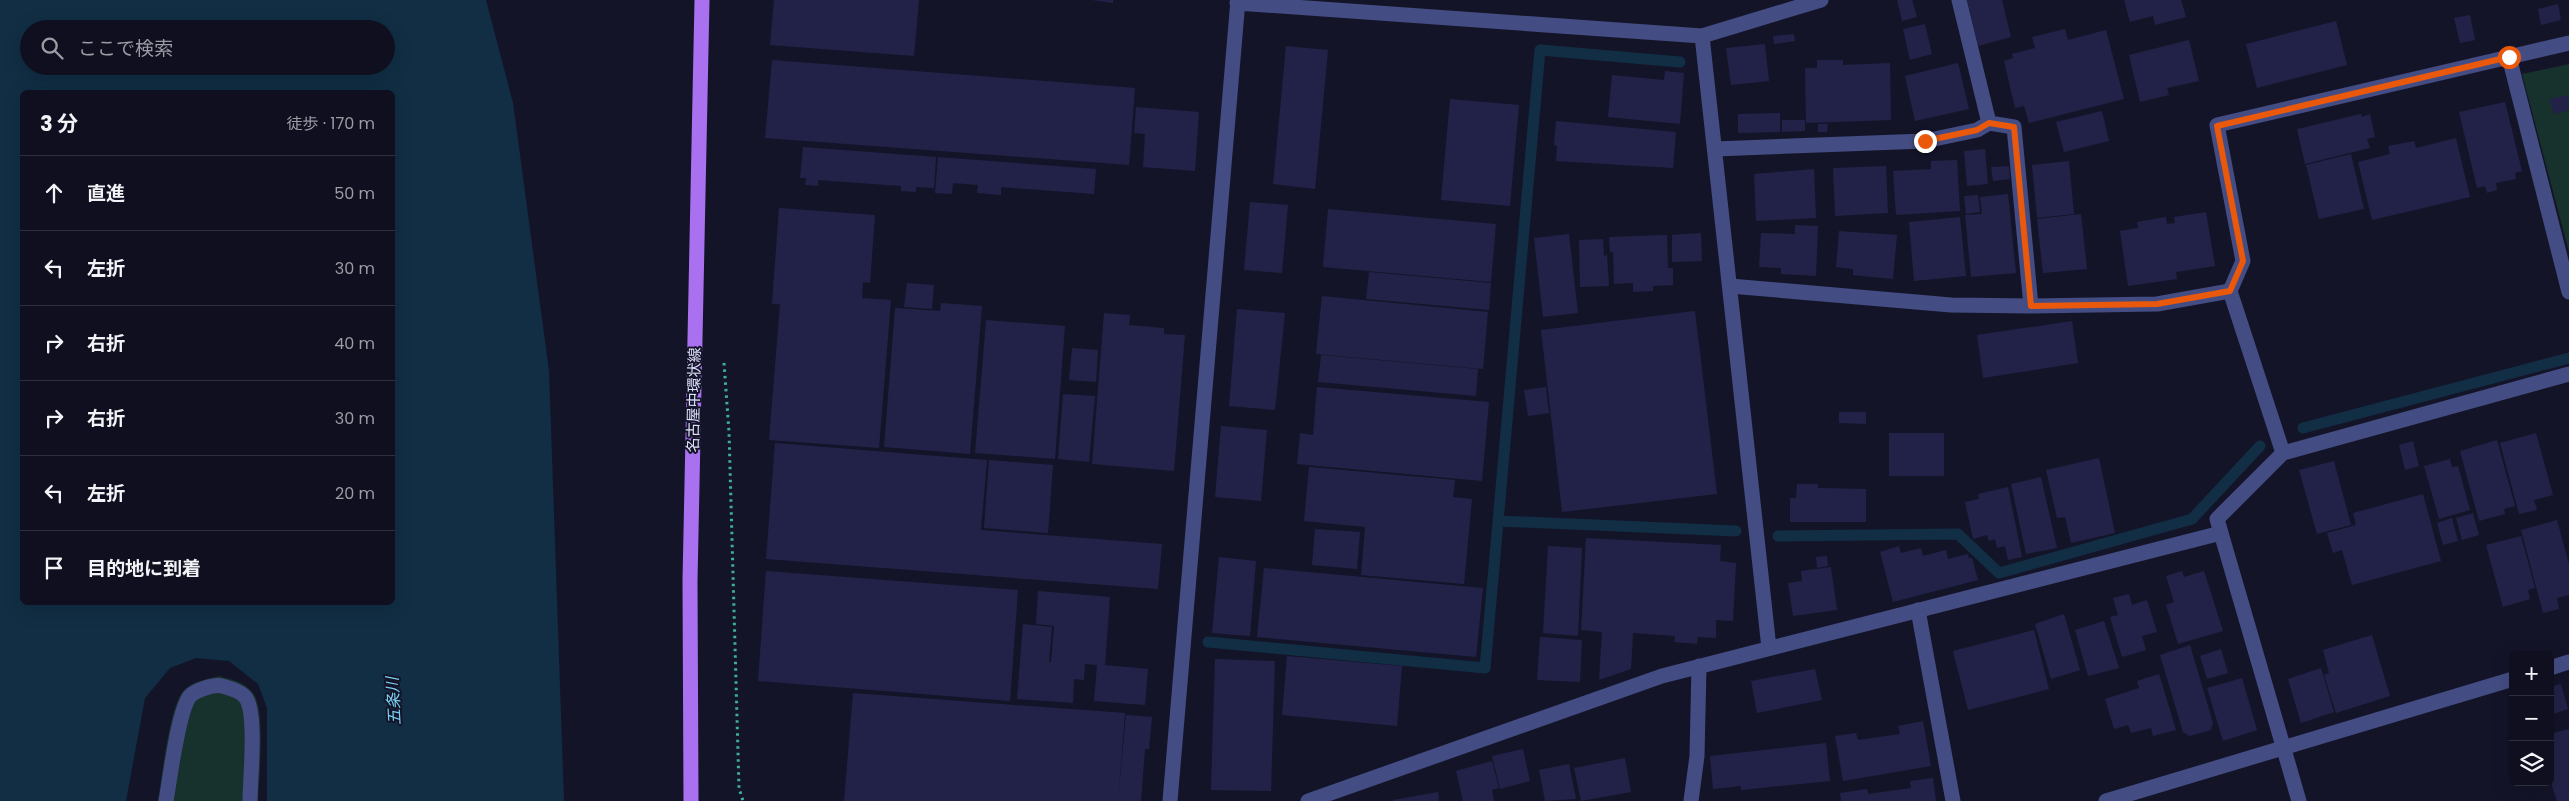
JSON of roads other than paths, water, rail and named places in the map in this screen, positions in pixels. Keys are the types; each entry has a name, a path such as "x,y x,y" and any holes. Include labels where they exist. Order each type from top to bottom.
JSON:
{"main road":[{"name":"名古屋中環状線","path":"691,801 690,581 702,0"}],"street":[{"path":"1170,801 1237,2 1702,36 1821,0"},
{"path":"1958,0 1989,123"},
{"path":"1702,36 1769,648"},
{"path":"2284,453 2230,291 2243,261 2217,126 2569,43"},
{"path":"2509,57 2569,292"},
{"path":"1715,150 1925,141 1977,130 1989,123 2014,127 2031,306"},
{"path":"1730,286 1951,305 2031,306 2157,304 2230,291"},
{"path":"2299,801 2218,519 2284,453 2569,374"},
{"path":"1308,801 1662,676 2222,533"},
{"path":"1918,610 1953,801"},
{"path":"2554,667 2569,662"},
{"path":"1691,801 1697,756 1699,666"},
{"path":"2106,801 2509,680"},
{"path":"166,801 182,716 190,696 203,689 219,685 234,689 246,698 252,718 250,801"}],"water":[{"name":"五条川","path":"0,0 486,0 513,103 549,371 564,801 267,801 267,708 258,684 229,661 196,658 170,668 145,698 126,801 0,801"}],"waterway":[{"path":"1208,642 1485,668 1540,50 1680,62"},
{"path":"2303,428 2569,358"},
{"path":"1778,536 1958,534 1999,573 2192,519 2260,446"},
{"path":"1498,521 1736,531"}]}
